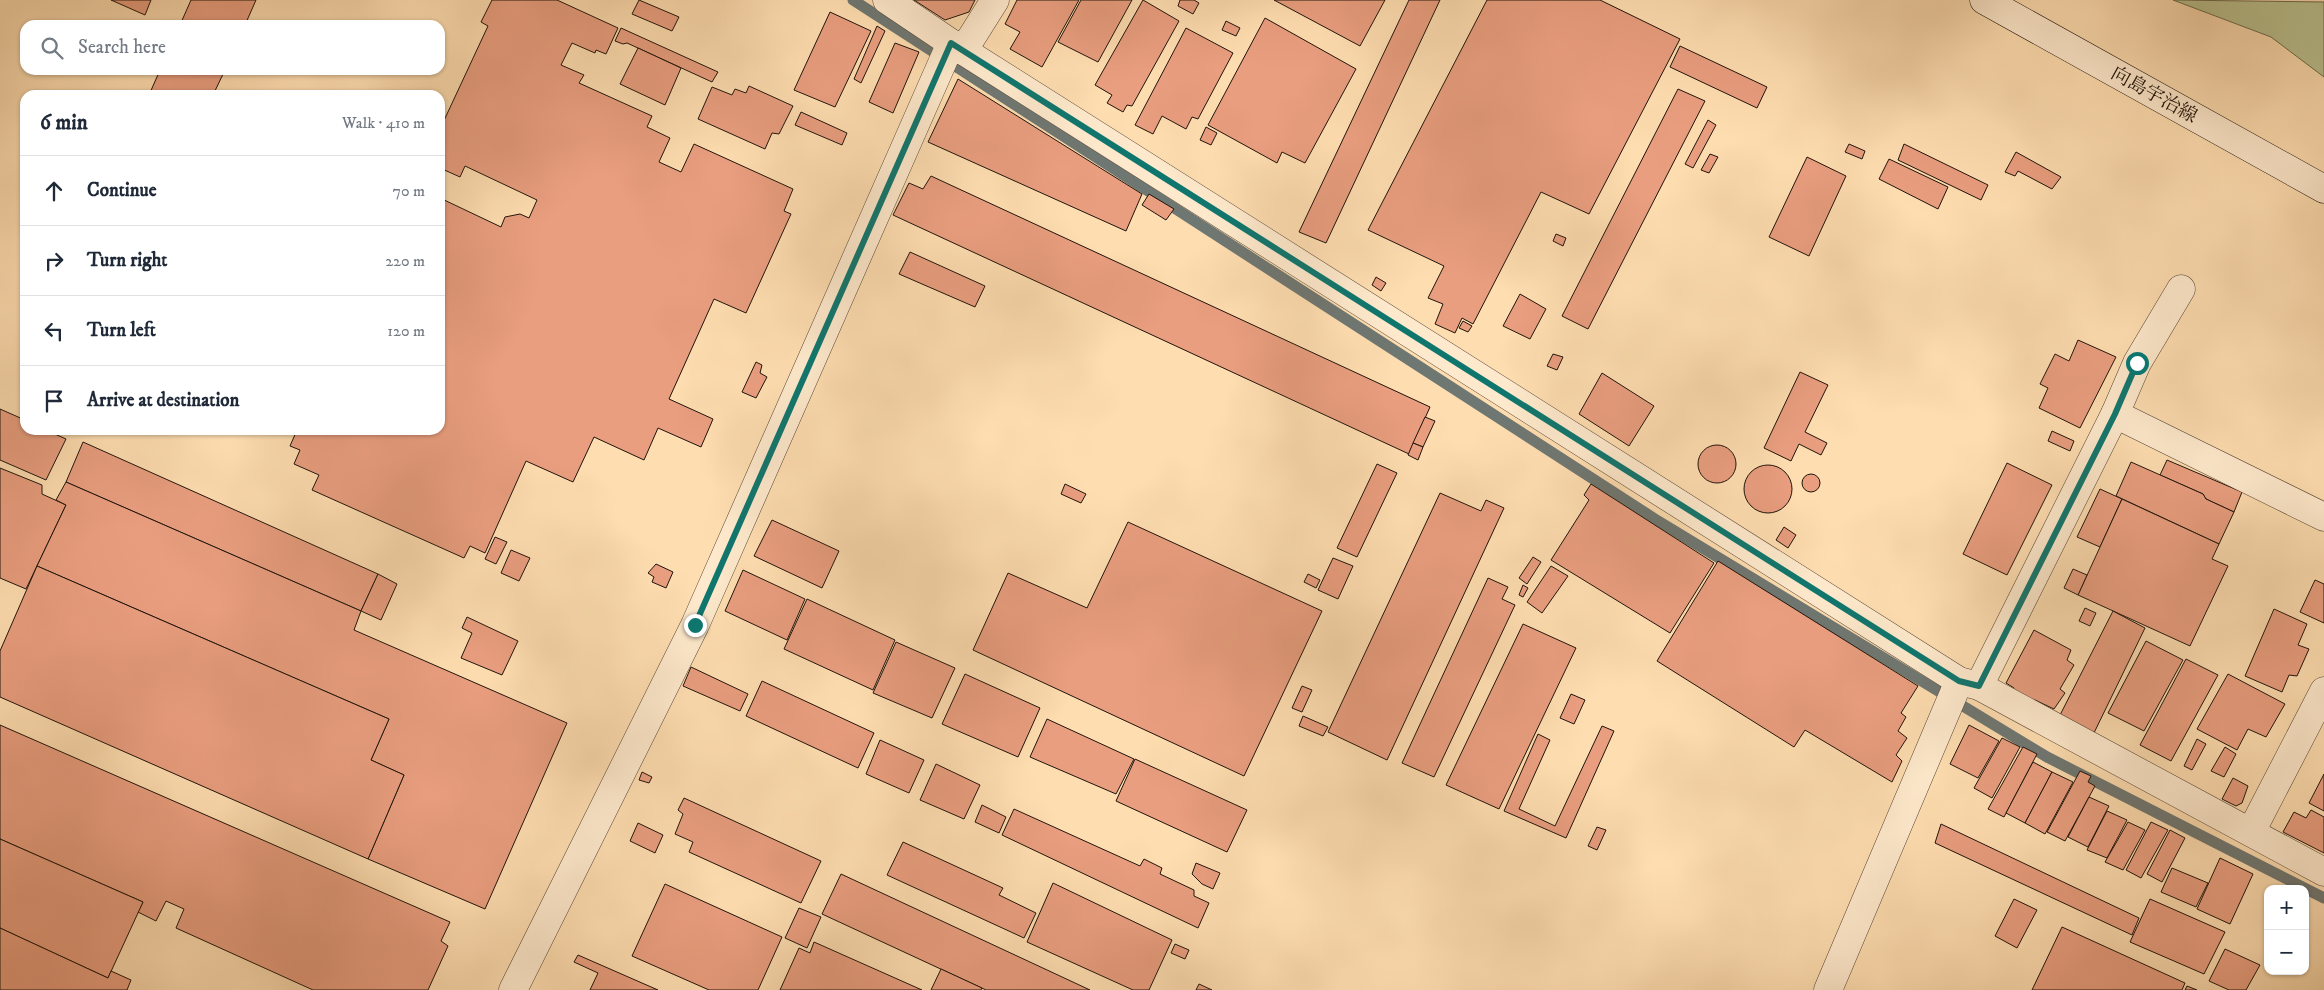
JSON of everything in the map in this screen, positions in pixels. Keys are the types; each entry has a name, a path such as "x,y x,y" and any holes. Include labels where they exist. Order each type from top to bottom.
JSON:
{"street":[{"path":"888,0 955,47 1965,683 2324,872"},
{"path":"513,990 695,625 934,82 955,47 994,0"},
{"name":"向島宇治線","path":"1984,0 2324,189"},
{"path":"1828,990 1942,722 2115,414 2137,363 2181,289"},
{"path":"2115,414 2324,517"},
{"path":"2250,832 2324,691"}],"green space":[{"path":"2173,0 2324,2 2324,77 2271,37"}],"building":[{"path":"111,0 151,0 145,15"},
{"path":"191,0 256,0 247,20 182,20"},
{"path":"492,0 557,0 618,28 606,54 596,50 595,53 572,43 561,65 584,75 579,83 652,116 647,127 670,138 659,162 681,172 694,144 793,189 784,211 791,214 746,313 714,299 669,399 713,419 701,447 658,428 644,460 594,437 573,482 526,461 485,553 470,546 464,558 312,490 319,475 294,464 300,450 290,446 295,435 445,435 445,200 501,227 505,217 520,214 529,218 537,200 465,166 460,177 445,170 445,118 488,26 481,22"},
{"path":"639,0 679,17 672,31 632,14"},
{"path":"914,0 975,0 969,12 945,20"},
{"path":"1017,0 1079,0 1042,67 1010,49 1020,32 1005,24"},
{"path":"1081,0 1132,0 1098,62 1058,42"},
{"path":"1143,0 1179,21 1132,106 1127,105 1123,112 1107,103 1112,95 1095,85"},
{"path":"1180,0 1194,0 1199,3 1193,14 1178,6"},
{"path":"1274,0 1385,0 1360,46"},
{"path":"1409,0 1440,0 1326,243 1299,232"},
{"path":"1487,0 1600,0 1680,39 1589,214 1541,192 1473,324 1462,318 1455,333 1435,324 1443,304 1428,298 1444,266 1368,230"},
{"path":"830,12 871,31 835,107 794,90"},
{"path":"1265,18 1356,69 1305,163 1282,152 1277,163 1208,125"},
{"path":"1226,21 1240,28 1236,36 1222,30"},
{"path":"877,26 885,31 861,83 854,79"},
{"path":"621,28 718,72 712,82 627,43 623,44 615,41"},
{"path":"1186,28 1233,53 1198,119 1192,117 1186,129 1162,116 1153,134 1135,125"},
{"path":"895,43 919,52 893,113 869,102"},
{"path":"1680,46 1767,87 1757,108 1670,67"},
{"path":"638,48 681,68 665,105 620,84"},
{"path":"158,75 223,75 215,90 151,90"},
{"path":"958,79 1142,194 1126,231 928,142"},
{"path":"749,86 793,106 779,134 772,133 765,149 698,119 712,87 732,95 735,89 746,93"},
{"path":"1678,89 1705,101 1588,329 1562,316"},
{"path":"801,112 847,133 842,145 795,125"},
{"path":"1708,120 1716,125 1693,168 1685,164"},
{"path":"1206,127 1217,133 1211,145 1200,140"},
{"path":"1849,144 1865,151 1862,159 1845,152"},
{"path":"1904,144 1988,185 1981,200 1898,160"},
{"path":"2016,152 2061,177 2052,189 2018,171 2015,176 2005,172"},
{"path":"1710,154 1718,157 1709,173 1701,170"},
{"path":"1807,157 1846,176 1809,256 1769,237"},
{"path":"1889,159 1948,187 1938,209 1879,179"},
{"path":"931,176 1430,407 1409,454 893,215 909,183 923,189"},
{"path":"1149,194 1174,209 1166,220 1142,205"},
{"path":"1556,234 1566,238 1563,246 1553,241"},
{"path":"910,252 985,286 975,307 899,274"},
{"path":"1376,277 1386,283 1381,291 1372,285"},
{"path":"1520,294 1546,309 1530,339 1503,326"},
{"path":"1463,321 1472,326 1468,332 1459,328"},
{"path":"2078,340 2116,357 2080,428 2039,408 2048,388 2040,384 2055,354 2069,361"},
{"path":"1553,354 1563,357 1557,370 1547,366"},
{"path":"756,362 762,365 760,373 767,377 756,398 742,392"},
{"path":"1800,372 1828,385 1805,432 1827,443 1821,455 1799,444 1791,461 1764,448"},
{"path":"1602,373 1654,406 1629,446 1579,414"},
{"path":"0,409 20,418 20,435 57,435 66,439 46,480 0,460"},
{"path":"1425,417 1435,421 1423,447 1413,443"},
{"path":"2052,431 2074,441 2070,451 2048,441"},
{"path":"83,442 378,574 361,611 66,482"},
{"path":"1413,443 1423,447 1418,460 1408,455"},
{"path":"1717,445 1731,450 1736,464 1731,478 1717,483 1703,478 1698,464 1703,450"},
{"path":"2167,460 2242,492 2234,512 2206,499 2203,494 2160,475"},
{"path":"2131,462 2203,494 2206,499 2234,512 2219,544 2116,496"},
{"path":"2007,463 2052,485 2007,575 1963,554"},
{"path":"1377,464 1397,473 1357,557 1337,548"},
{"path":"1763,465 1773,465 1782,469 1788,475 1791,480 1791,498 1782,509 1773,513 1763,513 1754,509 1748,503 1744,494 1744,484 1748,475 1754,469"},
{"path":"0,468 42,485 42,494 66,505 26,589 0,578"},
{"path":"1811,474 1817,477 1820,483 1817,489 1811,492 1805,489 1802,483 1805,477"},
{"path":"66,482 361,611 354,630 567,723 485,909 368,859 404,775 371,760 389,719 37,566 66,505 56,500"},
{"path":"1065,484 1086,494 1081,503 1061,494"},
{"path":"1591,484 1714,563 1670,633 1551,560 1589,500 1584,495"},
{"path":"2100,489 2122,499 2100,547 2077,537"},
{"path":"1440,493 1481,511 1486,500 1504,508 1387,760 1328,732"},
{"path":"2122,499 2219,544 2212,559 2228,566 2190,646 2078,595"},
{"path":"772,520 839,551 822,588 754,556"},
{"path":"1128,522 1322,611 1244,776 973,650 1008,573 1087,608"},
{"path":"1784,527 1796,535 1788,548 1776,540"},
{"path":"495,537 507,542 496,564 485,559"},
{"path":"511,550 530,558 519,581 501,573"},
{"path":"1533,557 1541,562 1527,584 1519,578"},
{"path":"1333,558 1353,566 1338,599 1318,590"},
{"path":"1718,561 1918,686 1901,713 1906,717 1898,731 1907,738 1896,755 1902,761 1892,782 1805,730 1794,747 1657,661"},
{"path":"656,564 673,572 666,588 652,582 654,577 648,573"},
{"path":"37,566 389,719 371,760 404,775 368,859 0,697 0,651"},
{"path":"1551,566 1568,576 1542,613 1527,602"},
{"path":"2073,569 2087,575 2078,595 2064,588"},
{"path":"743,570 805,599 787,640 725,611"},
{"path":"378,574 397,584 381,620 361,611"},
{"path":"1308,574 1320,580 1316,588 1304,582"},
{"path":"1488,578 1508,587 1502,599 1515,605 1434,777 1402,763"},
{"path":"2315,580 2324,584 2324,623 2300,612"},
{"path":"1523,585 1528,588 1523,597 1519,595"},
{"path":"807,599 895,640 873,690 784,649"},
{"path":"2085,608 2096,613 2090,626 2079,621"},
{"path":"2274,609 2307,624 2298,645 2309,649 2297,676 2289,675 2282,692 2245,676"},
{"path":"2113,611 2145,628 2092,737 2058,719"},
{"path":"467,617 518,641 502,675 461,658 472,633 462,628"},
{"path":"1523,624 1576,648 1499,809 1446,785"},
{"path":"2034,630 2071,650 2067,660 2074,665 2060,689 2065,693 2054,709 2035,700 2031,707 2010,697 2014,688 2006,683"},
{"path":"2146,641 2183,660 2144,731 2108,713"},
{"path":"896,642 955,668 932,718 873,693"},
{"path":"2186,659 2218,675 2171,761 2140,745"},
{"path":"691,667 748,694 740,711 683,686"},
{"path":"965,674 1040,708 1018,757 942,724"},
{"path":"2228,674 2285,704 2266,737 2248,729 2237,750 2197,729"},
{"path":"762,681 874,733 858,768 746,716"},
{"path":"1302,686 1312,690 1302,712 1292,708"},
{"path":"1571,694 1585,700 1574,724 1560,718"},
{"path":"1303,716 1328,727 1323,736 1299,726"},
{"path":"1047,719 1134,759 1116,794 1030,757"},
{"path":"0,725 450,922 441,941 448,946 428,990 313,990 176,928 184,909 166,901 156,921 138,912 143,902 0,839"},
{"path":"1969,725 1999,741 1978,778 1950,764"},
{"path":"1602,726 1614,731 1566,838 1504,811 1538,734 1550,740 1519,809 1555,826"},
{"path":"2002,738 2020,747 1992,798 1974,788"},
{"path":"2197,739 2206,744 2192,770 2184,766"},
{"path":"880,740 924,760 909,793 866,774"},
{"path":"2023,747 2037,754 2004,817 1988,809"},
{"path":"2225,747 2236,754 2224,777 2211,771"},
{"path":"1135,759 1247,810 1227,852 1116,801"},
{"path":"2033,762 2052,772 2025,823 2006,813"},
{"path":"936,764 980,785 964,819 920,800"},
{"path":"2080,771 2091,776 2088,782 2095,786 2065,841 2047,832"},
{"path":"642,772 652,777 649,783 639,780"},
{"path":"2052,772 2073,782 2045,834 2025,823"},
{"path":"2324,774 2324,811 2309,803"},
{"path":"2233,778 2248,786 2242,803 2236,806 2222,799"},
{"path":"2089,797 2109,806 2088,847 2068,837"},
{"path":"684,798 821,861 801,903 689,852 693,842 675,834 683,814 678,810"},
{"path":"982,805 1006,817 999,833 975,822"},
{"path":"1014,809 1140,866 1144,859 1162,868 1160,874 1194,890 1194,896 1209,903 1198,928 1002,835"},
{"path":"2311,810 2324,817 2324,853 2283,832 2294,812 2306,818"},
{"path":"2107,811 2127,820 2107,858 2087,850"},
{"path":"2128,822 2145,830 2123,870 2105,862"},
{"path":"2151,822 2168,830 2141,878 2126,870"},
{"path":"638,823 663,835 655,853 630,841"},
{"path":"1941,824 2139,918 2132,935 1935,843"},
{"path":"1597,827 1606,830 1597,850 1588,846"},
{"path":"2170,830 2185,838 2162,882 2147,874"},
{"path":"0,839 143,902 108,978 0,928"},
{"path":"903,842 1003,888 999,895 1036,913 1024,938 887,875"},
{"path":"2220,858 2253,874 2230,924 2197,909"},
{"path":"1196,863 1220,873 1213,889 1202,884 1192,874"},
{"path":"2172,868 2208,883 2196,907 2161,892"},
{"path":"841,874 1090,990 986,990 822,914"},
{"path":"1053,883 1172,940 1149,990 1133,990 1027,942"},
{"path":"665,884 782,937 758,990 709,990 632,956"},
{"path":"2014,899 2037,910 2017,948 1995,936"},
{"path":"2150,899 2225,932 2204,974 2130,942"},
{"path":"799,908 821,917 807,948 785,938"},
{"path":"2062,927 2185,983 2182,990 2032,990"},
{"path":"0,928 108,978 111,971 131,980 127,990 0,990"},
{"path":"814,942 922,990 780,990 799,948 810,953"},
{"path":"1175,944 1189,950 1185,959 1171,953"},
{"path":"2225,949 2260,965 2246,990 2229,990 2209,981"},
{"path":"578,955 658,990 590,990 598,973 574,962"},
{"path":"941,969 982,988 981,990 931,990"},
{"path":"1199,984 1212,990 1196,990"},
{"path":"2187,986 2197,990 2185,990"}],"waterway":[{"path":"853,0 1658,521 2047,757 2324,898"}],"route":[{"path":"695,625 951,43 1959,681 1979,686 2115,414 2137,363"}]}
